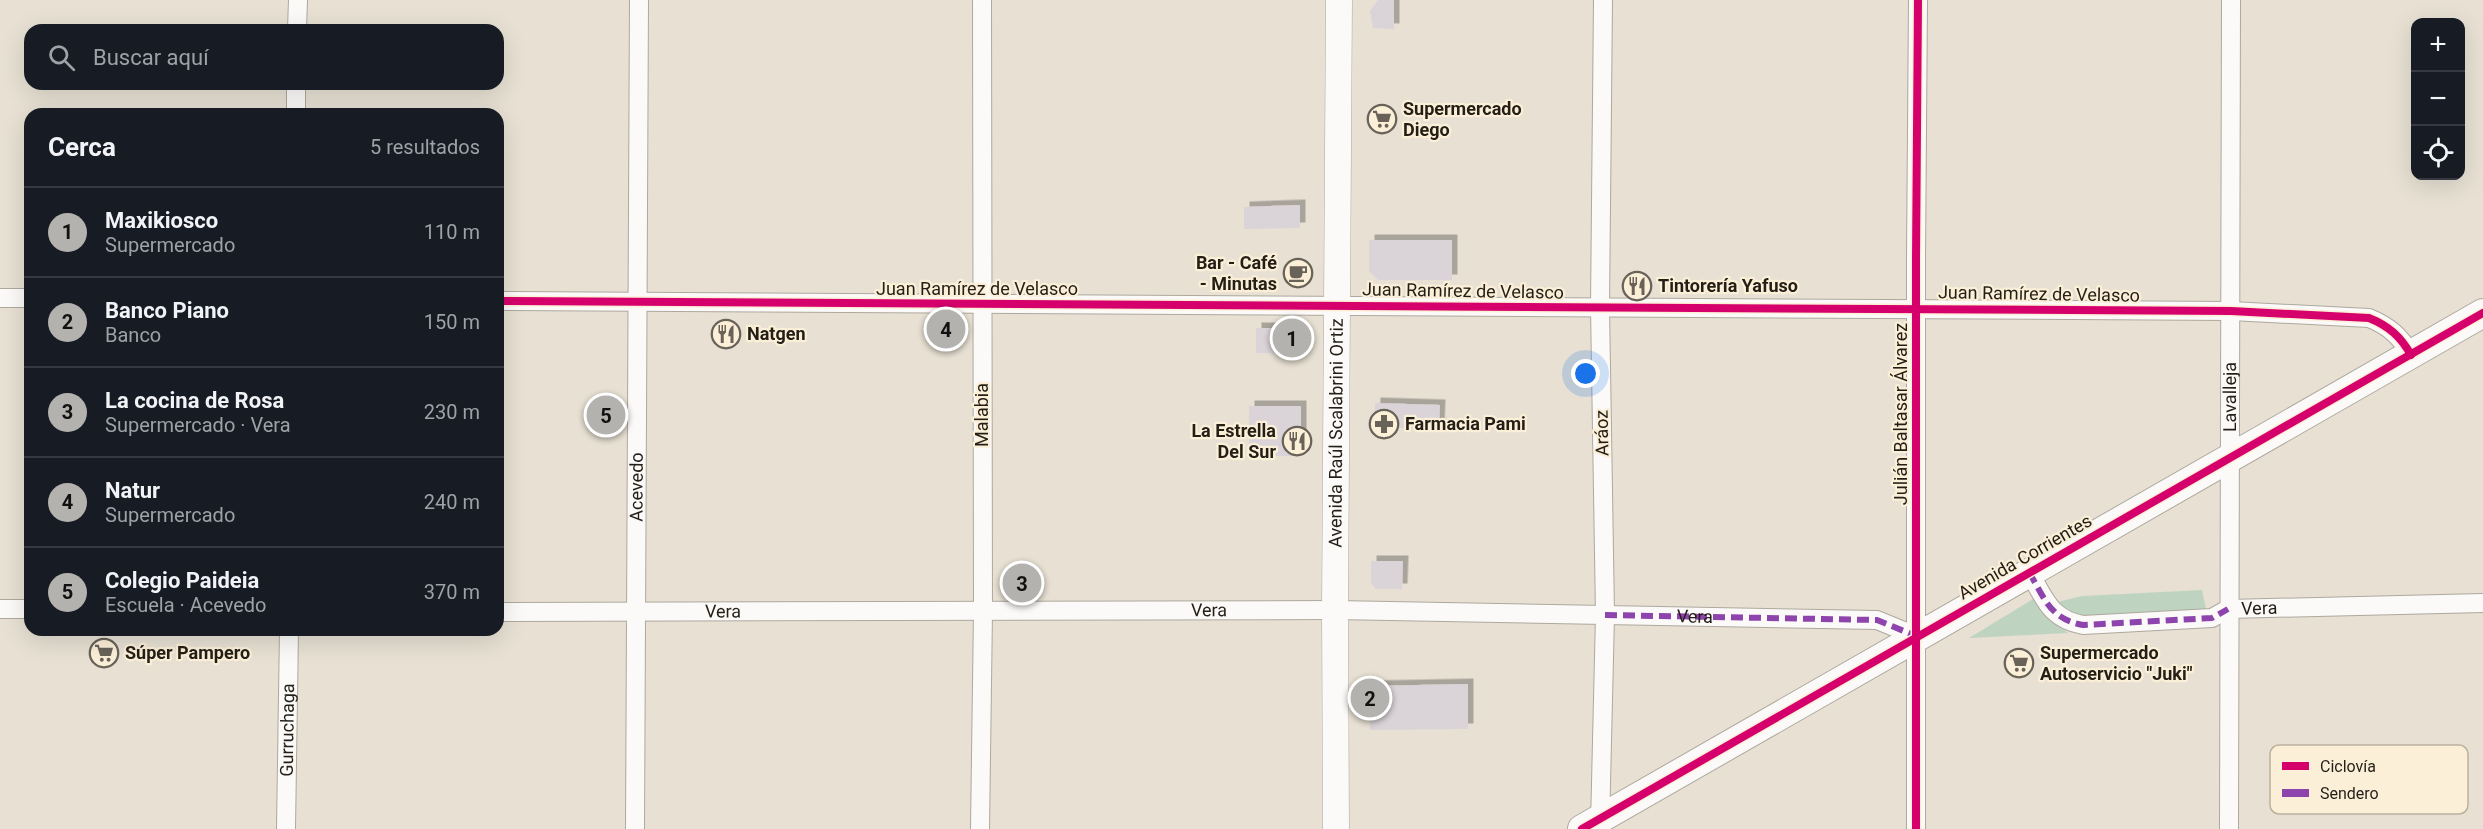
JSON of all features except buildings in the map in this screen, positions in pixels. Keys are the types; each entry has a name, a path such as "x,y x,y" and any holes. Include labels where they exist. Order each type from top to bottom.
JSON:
{"main road":[{"name":"Avenida Raúl Scalabrini Ortiz","path":"1336,829 1336,304 1339,0"},
{"name":"Avenida Corrientes","path":"1594,826 1916,636 2483,313"}],"street":[{"path":"297,24 298,0"},
{"name":"Acevedo","path":"635,829 639,0"},
{"name":"Malabia","path":"980,829 983,611 982,0"},
{"name":"Aráoz","path":"1594,826 1605,615 1600,307 1603,0"},
{"name":"Julián Baltasar Álvarez","path":"1916,829 1918,0"},
{"name":"Lavalleja","path":"2229,829 2231,0"},
{"path":"296,90 296,108"},
{"path":"0,298 24,298"},
{"name":"Juan Ramírez de Velasco","path":"504,301 982,305 1336,304 2231,311 2369,318 2396,333 2411,355"},
{"name":"Vera","path":"2029,572 2054,614 2067,622 2083,625 2212,618 2228,609 2483,603"},
{"path":"0,609 24,609"},
{"name":"Vera","path":"504,612 1335,610 1877,620 1916,636"},
{"name":"Gurruchaga","path":"286,829 289,636"}],"green space":[{"path":"2202,590 2207,614 2091,620 2064,611 2057,602 2082,596"},
{"path":"2035,598 2047,616 2068,633 1969,638"}],"marked path":[{"path":"2029,572 2044,599 2056,613 2083,625 2212,618 2228,609"},
{"path":"1605,615 1877,620 1916,636"}],"cycle path":[{"path":"1916,829 1918,0"},
{"path":"504,301 2231,311 2369,318 2394,333 2411,355"},
{"path":"1582,829 2483,313"}],"place":[{"name":"Supermercado Diego","path":"1382,119"},
{"name":"Bar - Café - Minutas","path":"1298,273"},
{"name":"Tintorería Yafuso","path":"1637,286"},
{"name":"Natur","path":"946,329"},
{"name":"Natgen","path":"726,334"},
{"name":"Maxikiosco","path":"1292,338"},
{"name":"Colegio Paideia","path":"606,415"},
{"name":"Farmacia Pami","path":"1384,424"},
{"name":"La Estrella Del Sur","path":"1297,441"},
{"name":"La cocina de Rosa","path":"1022,583"},
{"name":"Súper Pampero","path":"104,653"},
{"name":"Supermercado Autoservicio \"Juki\"","path":"2019,663"},
{"name":"Banco Piano","path":"1370,698"}]}
